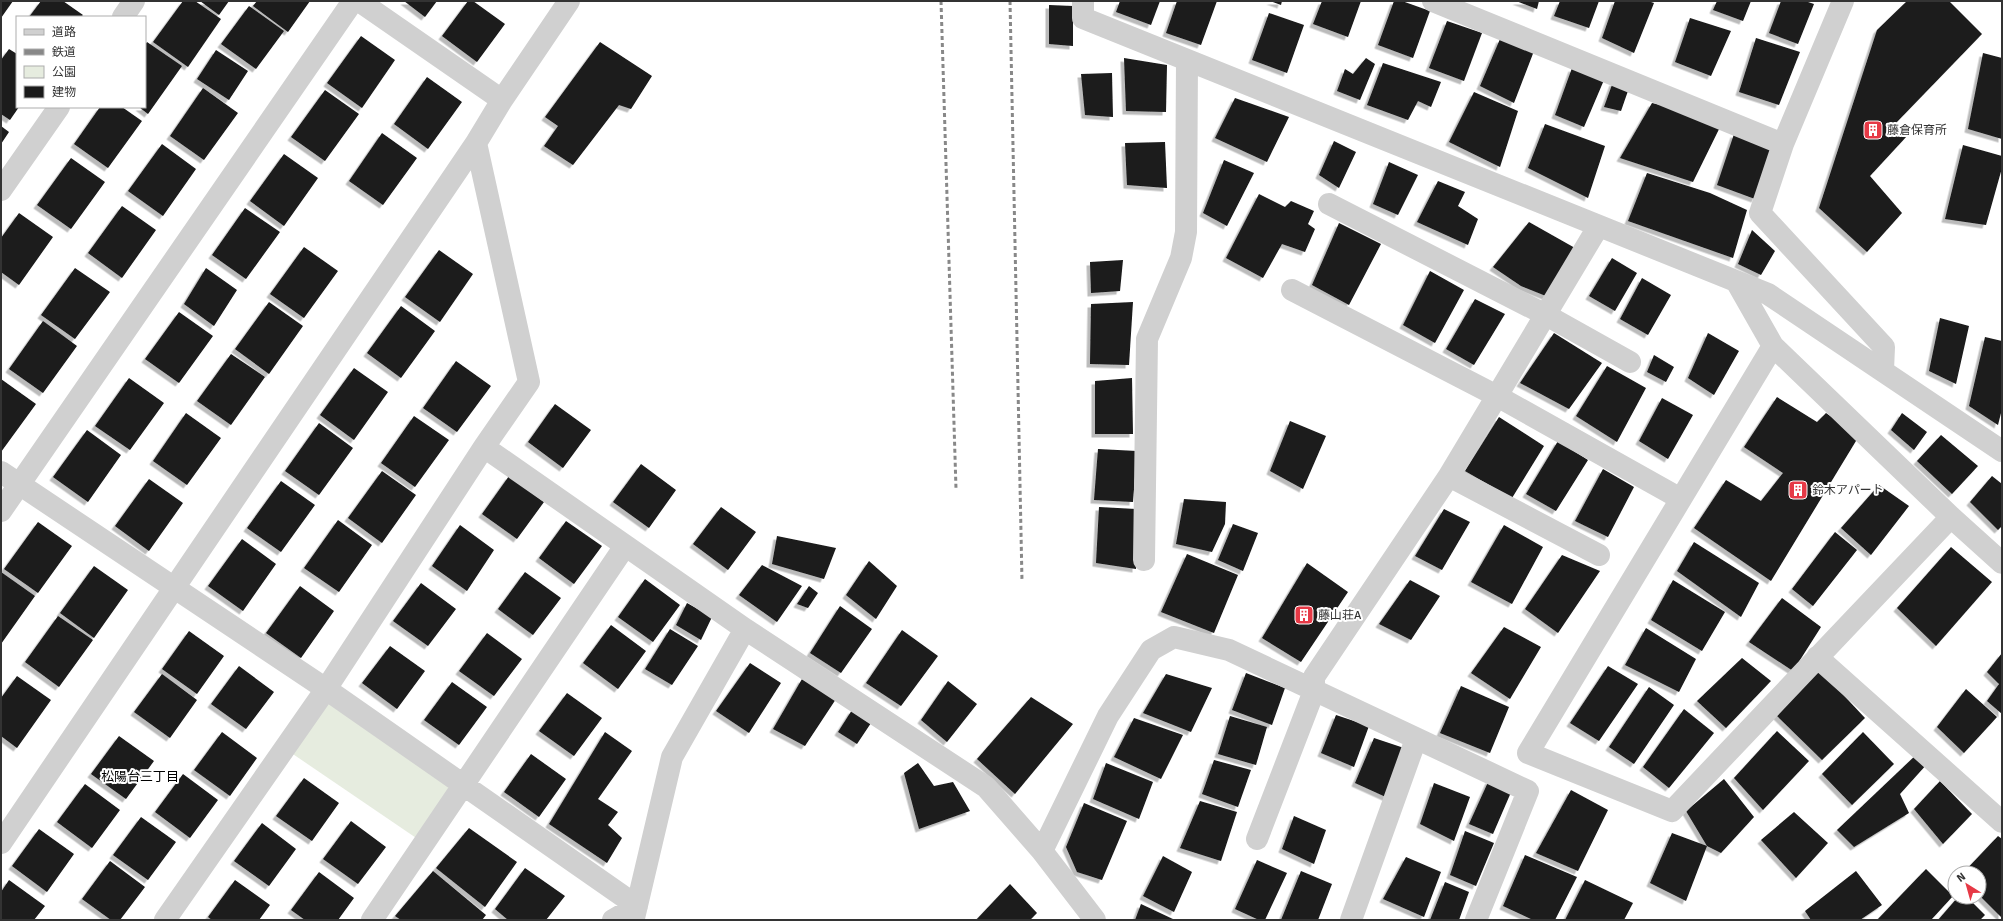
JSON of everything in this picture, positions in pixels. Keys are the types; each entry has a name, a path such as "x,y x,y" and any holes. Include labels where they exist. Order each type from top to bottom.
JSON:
{"street":[{"path":"124,16 134,1"},
{"path":"1,511 353,1"},
{"path":"359,1 502,100"},
{"path":"1,843 476,143 502,100 569,1"},
{"path":"1083,1 1083,18 1598,227 1768,294 2002,451"},
{"path":"1433,1 1784,144"},
{"path":"1843,1 1784,144 1760,213 1884,347 1883,370"},
{"path":"1144,560 1147,339 1181,258 1186,232 1187,60"},
{"path":"1,190 59,108"},
{"path":"165,920 326,689 484,447 529,382 476,143"},
{"path":"1329,204 1546,315 1630,362"},
{"path":"1257,839 1314,692 1314,677 1449,476 1598,227"},
{"path":"1736,282 1773,346 1951,517 2002,562"},
{"path":"1292,290 1497,396 1681,499"},
{"path":"1773,346 1528,753 1672,811 1951,517"},
{"path":"484,447 745,629 986,787 1042,851 1095,920"},
{"path":"1,472 175,586 326,689 464,786 635,913"},
{"path":"1449,476 1599,555"},
{"path":"372,920 625,546"},
{"path":"635,913 672,757 745,629"},
{"path":"1042,851 1108,716 1151,650 1174,637 1229,650 1314,692 1528,791 1476,920"},
{"path":"1817,657 2002,822"},
{"path":"1351,920 1416,739"},
{"path":"613,920 635,913"}],"green space":[{"path":"326,689 464,786 425,844 284,748"}],"building":[{"path":"1,1 13,1 1,18"},
{"path":"41,1 63,1 83,15 82,16 30,16"},
{"path":"183,1 195,1 221,19 188,67 153,42"},
{"path":"200,1 229,1 219,15"},
{"path":"257,1 310,1 288,32 253,6"},
{"path":"404,1 437,1 425,17"},
{"path":"468,1 473,1 505,24 477,62 442,36"},
{"path":"1120,1 1160,1 1151,25 1116,12"},
{"path":"1177,1 1217,1 1201,45 1166,33"},
{"path":"1270,1 1282,1 1281,5"},
{"path":"1322,1 1361,1 1348,37 1313,24"},
{"path":"1394,1 1402,1 1430,11 1413,58 1378,45"},
{"path":"1516,1 1539,1 1537,9"},
{"path":"1560,1 1599,1 1589,28 1554,16"},
{"path":"1615,1 1648,1 1654,3 1634,53 1602,38"},
{"path":"1717,1 1751,1 1743,21 1713,10"},
{"path":"1781,1 1805,1 1814,4 1798,44 1769,33"},
{"name":"藤倉保育所","path":"1907,1 1949,1 1982,34 1895,124 1907,136 1870,176 1902,213 1867,252 1819,208 1877,30"},
{"path":"1049,5 1073,6 1073,46 1049,44"},
{"path":"249,6 284,31 256,69 221,44"},
{"path":"1269,13 1304,25 1287,73 1252,60"},
{"path":"1690,18 1731,31 1711,76 1675,62"},
{"path":"1447,21 1482,33 1464,81 1429,68"},
{"path":"361,36 395,60 362,108 327,83"},
{"path":"1756,38 1800,52 1779,105 1739,92"},
{"path":"1500,39 1534,51 1514,103 1480,86"},
{"path":"147,42 182,66 148,114 140,108 146,108"},
{"path":"600,42 652,76 631,109 619,105 573,165 544,146 558,126 545,117"},
{"path":"9,49 16,53 16,108 18,108 10,120 1,114 1,60"},
{"path":"216,50 248,71 229,100 197,79"},
{"path":"1983,53 2002,58 2002,139 1968,129"},
{"path":"1124,58 1167,65 1166,112 1126,111"},
{"path":"1366,58 1375,64 1360,100 1337,91 1345,69 1353,74"},
{"path":"1383,63 1441,82 1431,107 1418,101 1408,120 1367,105"},
{"path":"1572,68 1604,80 1584,127 1555,115"},
{"path":"1112,73 1113,117 1085,115 1081,74"},
{"path":"427,77 462,102 428,149 394,124"},
{"path":"1613,82 1629,88 1621,111 1604,107"},
{"path":"203,88 238,113 204,160 170,136"},
{"path":"325,90 359,114 325,161 291,137"},
{"path":"1474,92 1518,111 1500,167 1449,142"},
{"path":"1235,98 1289,117 1267,162 1215,138"},
{"path":"1652,103 1724,119 1693,182 1620,158"},
{"path":"99,108 123,108 142,121 108,168 74,144"},
{"path":"1545,124 1605,146 1588,198 1528,168"},
{"path":"1,126 9,132 1,144"},
{"path":"382,133 417,158 383,205 349,181"},
{"path":"1734,134 1776,147 1755,199 1717,185"},
{"path":"1334,141 1356,152 1339,188 1319,175"},
{"path":"1165,142 1167,188 1127,185 1125,143"},
{"path":"162,144 196,169 163,216 128,191"},
{"path":"1963,145 2002,156 2002,168 1986,225 1945,219"},
{"path":"284,154 318,178 284,226 250,201"},
{"path":"71,158 105,182 71,229 37,205"},
{"path":"1224,160 1254,173 1227,226 1203,213"},
{"path":"1389,162 1418,175 1398,215 1373,204"},
{"path":"1647,173 1710,193 1747,210 1733,258 1628,221"},
{"path":"1438,181 1465,192 1458,206 1478,219 1468,245 1417,222"},
{"path":"1259,194 1285,207 1291,201 1314,211 1308,224 1315,229 1305,252 1282,244 1263,278 1226,258"},
{"path":"122,206 156,230 122,278 88,253"},
{"path":"245,208 280,232 246,279 212,255"},
{"path":"19,213 53,237 19,285 1,272 1,238"},
{"path":"1529,222 1575,248 1546,296 1521,286 1493,267"},
{"path":"1339,223 1381,244 1349,305 1312,285"},
{"path":"1752,230 1775,251 1761,275 1738,264"},
{"path":"304,247 338,271 304,318 270,294"},
{"path":"439,250 473,274 440,322 405,297"},
{"path":"1612,258 1637,273 1615,311 1589,296"},
{"path":"1123,260 1120,291 1091,293 1090,262"},
{"path":"75,268 110,292 75,339 41,315"},
{"path":"206,268 237,290 214,326 184,304"},
{"path":"1430,271 1464,290 1435,343 1403,325"},
{"path":"1642,278 1671,295 1648,335 1620,319"},
{"path":"1475,299 1505,314 1474,365 1446,349"},
{"path":"269,302 303,326 269,374 235,349"},
{"path":"1133,302 1129,365 1090,364 1091,304"},
{"path":"401,306 435,331 401,378 367,353"},
{"path":"179,312 213,336 179,383 145,359"},
{"path":"1940,318 1969,326 1956,384 1929,371"},
{"path":"43,321 77,346 43,393 9,369"},
{"path":"1554,333 1602,363 1569,409 1520,383"},
{"path":"1708,333 1739,351 1714,395 1688,378"},
{"path":"1985,337 2002,341 2002,409 1998,425 1969,406"},
{"path":"231,354 265,377 231,425 197,401"},
{"path":"1654,355 1674,367 1666,382 1647,372"},
{"path":"456,361 491,386 457,432 423,408"},
{"path":"1607,366 1646,388 1617,442 1576,416"},
{"path":"354,368 388,392 354,440 320,415"},
{"path":"129,378 164,403 130,450 95,426"},
{"path":"1132,378 1133,434 1095,434 1095,381"},
{"path":"1,379 36,404 1,452"},
{"name":"鈴木アパート","path":"1777,397 1817,422 1826,413 1859,436 1771,581 1694,528 1726,480 1761,501 1783,473 1744,447"},
{"path":"1662,398 1693,415 1668,459 1639,441"},
{"path":"555,404 591,430 563,468 528,442"},
{"path":"186,413 221,438 187,485 153,461"},
{"path":"1902,413 1927,432 1914,450 1891,430"},
{"path":"414,416 449,440 415,487 381,463"},
{"path":"1499,417 1544,446 1512,498 1465,471"},
{"path":"1290,421 1326,436 1303,489 1270,471"},
{"path":"319,423 353,448 319,495 285,471"},
{"path":"87,430 121,455 88,502 53,477"},
{"path":"1941,435 1978,466 1952,494 1917,461"},
{"path":"1558,441 1588,460 1556,511 1526,494"},
{"path":"1098,449 1137,451 1133,502 1094,500"},
{"path":"641,464 676,490 649,528 613,502"},
{"path":"1603,469 1634,487 1608,537 1575,521"},
{"path":"382,471 416,495 382,543 348,518"},
{"path":"509,476 544,502 517,539 482,514"},
{"path":"1992,476 2002,484 2002,526 1998,530 1970,502"},
{"path":"149,479 183,503 149,551 115,526"},
{"path":"281,481 315,505 281,552 247,528"},
{"path":"1879,485 1909,506 1871,555 1841,528"},
{"path":"1184,499 1226,502 1225,524 1212,552 1176,544"},
{"path":"721,507 756,532 728,570 693,544"},
{"path":"1099,507 1136,509 1136,569 1096,563"},
{"path":"1444,509 1470,522 1442,570 1415,556"},
{"path":"338,520 372,545 339,592 304,568"},
{"path":"566,521 602,546 574,584 539,558"},
{"path":"38,522 72,546 38,593 4,569"},
{"path":"1233,524 1258,533 1243,571 1218,560"},
{"path":"460,525 494,550 467,591 432,566"},
{"path":"1504,525 1543,547 1512,604 1471,582"},
{"path":"1835,532 1857,550 1813,606 1792,589"},
{"path":"777,536 836,548 824,579 772,564"},
{"path":"242,539 276,564 243,611 208,586"},
{"path":"1694,542 1759,583 1741,617 1677,571"},
{"path":"1951,547 1992,582 1936,646 1897,608"},
{"path":"1187,554 1238,575 1214,633 1161,612"},
{"path":"1562,555 1600,571 1558,633 1525,609"},
{"path":"869,561 897,586 876,619 846,595"},
{"name":"藤山荘A","path":"1307,563 1348,592 1301,662 1262,638"},
{"path":"762,565 802,586 777,622 739,595"},
{"path":"94,566 128,590 94,638 60,613"},
{"path":"1,572 35,596 1,644"},
{"path":"525,572 561,598 533,635 498,609"},
{"path":"645,579 680,605 653,642 618,617"},
{"path":"1410,580 1440,596 1411,640 1379,624"},
{"path":"1673,580 1725,612 1702,651 1651,620"},
{"path":"421,583 456,609 428,646 393,621"},
{"path":"300,586 334,611 301,658 266,633"},
{"path":"809,586 818,593 808,608 797,604"},
{"path":"1782,598 1821,627 1793,671 1749,642"},
{"path":"687,603 712,617 701,640 676,625"},
{"path":"840,606 872,629 841,673 810,653"},
{"path":"58,616 93,640 59,687 25,662"},
{"path":"611,625 646,651 618,689 583,663"},
{"path":"1504,627 1541,647 1510,699 1471,673"},
{"path":"1646,628 1696,659 1679,692 1625,665"},
{"path":"670,629 698,646 672,685 645,669"},
{"path":"902,630 938,656 901,706 866,683"},
{"path":"189,631 224,656 197,694 162,669"},
{"path":"487,633 522,659 494,696 459,671"},
{"path":"390,646 425,671 397,709 362,683"},
{"path":"2002,653 2002,714 1987,701 1999,684 1987,672"},
{"path":"1742,658 1771,681 1726,728 1697,701"},
{"path":"750,663 781,683 749,733 716,711"},
{"path":"239,666 274,692 246,729 211,704"},
{"path":"1608,666 1638,684 1599,741 1570,723"},
{"path":"1819,669 1865,718 1822,760 1775,714"},
{"path":"1246,673 1285,688 1272,725 1232,710"},
{"path":"162,674 197,700 170,738 134,712"},
{"path":"1166,674 1212,688 1191,732 1143,713"},
{"path":"17,676 51,700 17,748 1,736 1,698"},
{"path":"802,679 836,699 805,746 773,729"},
{"path":"948,681 977,704 947,742 921,720"},
{"path":"452,682 487,707 459,745 424,720"},
{"path":"1461,686 1509,707 1490,753 1440,733"},
{"path":"1649,687 1674,705 1634,764 1609,747"},
{"path":"1966,689 1997,717 1964,753 1937,727"},
{"path":"567,693 602,718 574,756 539,731"},
{"path":"1031,697 1073,724 1015,794 977,759"},
{"path":"1684,709 1714,733 1669,788 1643,767"},
{"path":"852,710 871,723 857,744 838,732"},
{"path":"1336,715 1369,726 1354,767 1321,753"},
{"path":"1230,716 1267,727 1256,765 1218,754"},
{"path":"1134,718 1183,735 1161,779 1114,757"},
{"path":"1777,731 1809,761 1763,810 1734,778"},
{"path":"222,732 257,758 230,796 194,770"},
{"path":"605,732 632,751 598,799 618,812 608,825 622,838 607,863 549,824"},
{"path":"1863,732 1894,764 1852,805 1822,774"},
{"path":"119,736 154,761 126,799 91,774"},
{"path":"1374,738 1404,748 1388,798 1355,783"},
{"path":"531,754 566,779 539,817 504,792"},
{"path":"1917,754 1927,764 1900,794 1909,813 1854,847 1837,830"},
{"path":"1214,760 1251,770 1238,807 1202,794"},
{"path":"918,763 934,786 953,782 970,811 919,829 904,773"},
{"path":"1106,763 1153,782 1139,819 1093,799"},
{"path":"183,774 218,800 190,838 155,812"},
{"path":"304,778 339,803 312,841 276,816"},
{"path":"1724,779 1754,817 1721,853 1707,846 1686,811"},
{"path":"1489,780 1512,790 1493,834 1469,824"},
{"path":"1940,781 1972,814 1943,844 1914,809"},
{"path":"1434,783 1470,797 1454,841 1420,824"},
{"path":"85,784 120,810 92,848 57,822"},
{"path":"1571,790 1608,810 1578,871 1536,853"},
{"path":"1200,801 1237,812 1221,861 1180,848"},
{"path":"1084,803 1127,821 1102,880 1077,872 1066,847"},
{"path":"1794,812 1828,843 1796,878 1761,840"},
{"path":"1294,816 1326,830 1314,864 1282,849"},
{"path":"141,817 176,842 148,880 113,855"},
{"path":"351,821 386,847 358,884 323,859"},
{"path":"262,823 296,849 269,886 234,861"},
{"path":"469,828 517,862 485,907 436,868"},
{"path":"39,829 74,854 47,892 12,866"},
{"path":"1465,831 1494,843 1476,886 1450,875"},
{"path":"1672,833 1707,846 1686,901 1650,883"},
{"path":"1998,836 2002,839 2002,918 1987,903 1987,865 1971,865"},
{"path":"1525,855 1577,877 1555,920 1533,920 1503,906"},
{"path":"1163,856 1192,872 1174,912 1143,896"},
{"path":"1406,857 1441,872 1424,917 1383,899"},
{"path":"1257,860 1287,873 1265,920 1259,920 1235,909"},
{"path":"110,861 145,887 120,920 111,920 82,899"},
{"path":"525,868 565,896 546,920 508,920 495,909"},
{"path":"1926,869 1947,890 1947,903 1931,920 1877,920"},
{"path":"433,871 486,915 482,920 401,920 395,916"},
{"path":"1301,871 1332,884 1318,920 1281,920"},
{"path":"1856,871 1882,905 1860,920 1811,920 1805,911"},
{"path":"319,872 354,898 338,920 305,920 291,910"},
{"path":"9,880 45,906 34,920 1,920 1,892"},
{"path":"235,880 270,905 259,920 212,920 208,917"},
{"path":"1585,880 1633,903 1624,920 1565,920"},
{"path":"1445,882 1469,892 1459,920 1430,920"},
{"path":"1010,884 1037,913 1030,920 976,920"},
{"path":"1141,904 1175,920 1135,920"},
{"path":"1951,905 1975,905 1985,915 1980,920 1938,920"}],"railway":[{"path":"941,1 956,489"},
{"path":"1010,1 1022,581"}],"place":[{"name":"藤倉保育所","path":"1873,130"},
{"name":"鈴木アパート","path":"1798,490"},
{"name":"藤山荘A","path":"1304,615"}],"district":[{"name":"松陽台三丁目","path":"140,776"}]}
